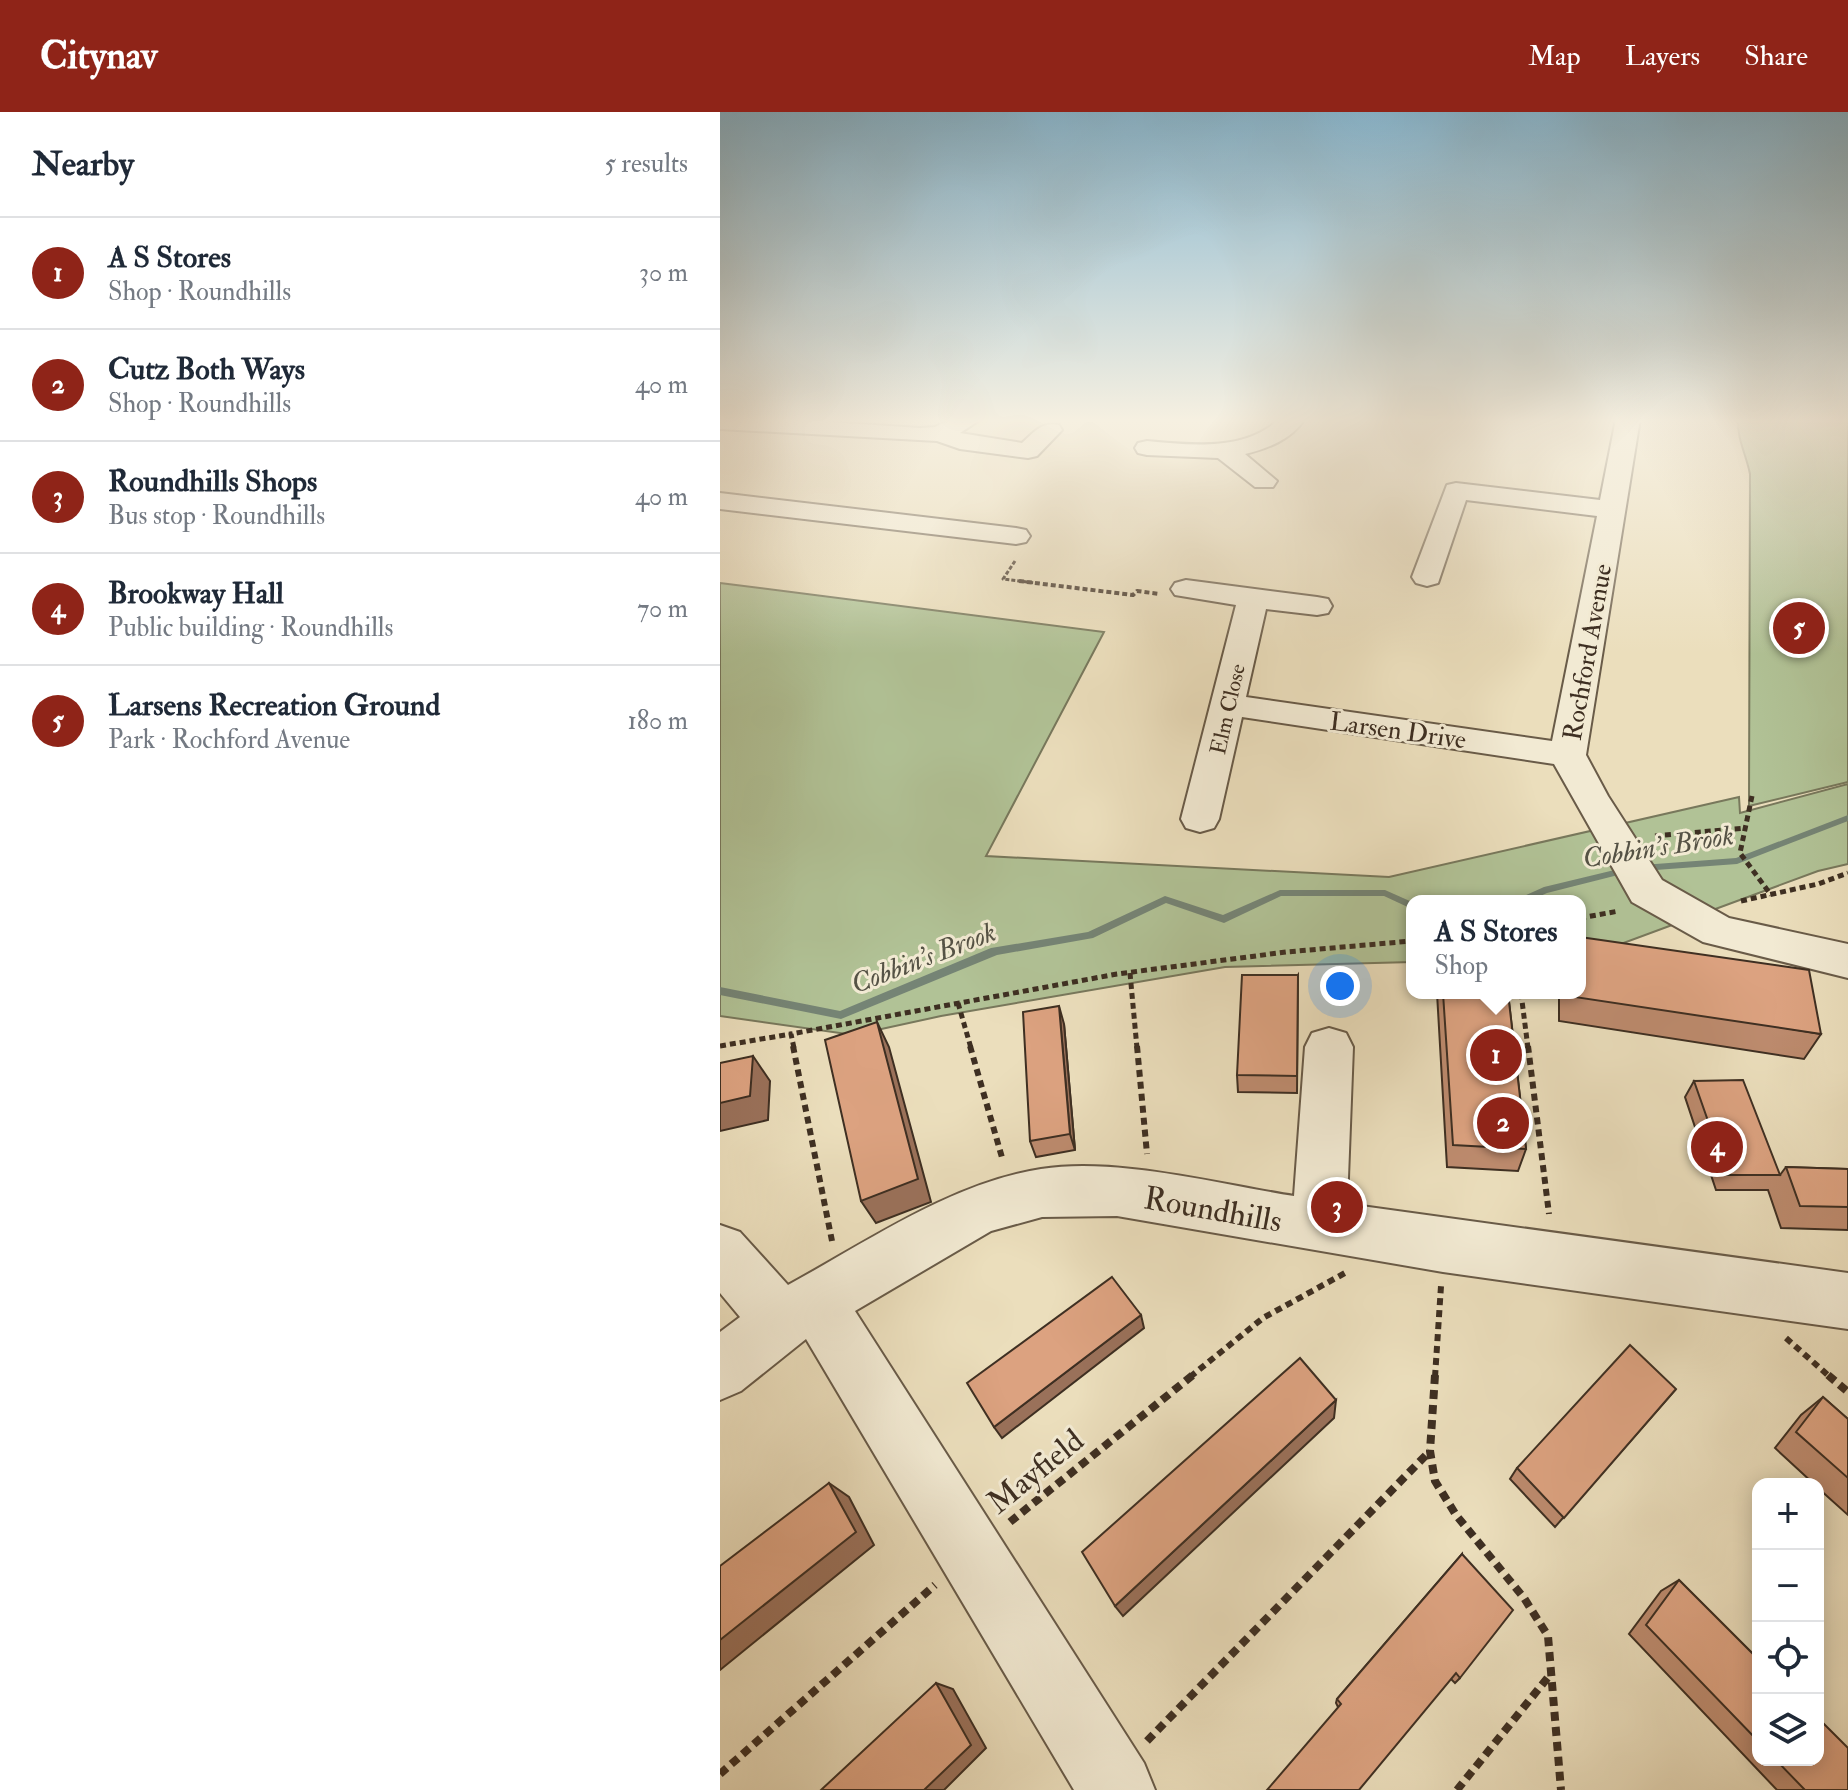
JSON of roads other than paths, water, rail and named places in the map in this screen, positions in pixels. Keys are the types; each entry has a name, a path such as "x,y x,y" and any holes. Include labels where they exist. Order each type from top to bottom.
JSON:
{"street":[{"path":"1427,577 1454,497"},
{"path":"1508,497 1614,510"},
{"name":"Rochford Avenue","path":"1616,497 1568,755 1618,842 1664,901 1718,931 1848,961"},
{"path":"720,501 1016,536"},
{"path":"1186,589 1317,606"},
{"name":"Elm Close","path":"1200,819 1253,598"},
{"name":"Larsen Drive","path":"1228,705 1568,755"},
{"path":"1319,1226 1329,1047"},
{"name":"Roundhills","path":"720,1370 813,1303 979,1209 1042,1193 1117,1192 1424,1243 1848,1301"},
{"path":"720,1251 813,1303 1113,1785"}],"waterway":[{"name":"Cobbin's Brook","path":"1642,868 1737,861 1848,818"},
{"name":"Cobbin's Brook","path":"1533,895 1627,870"},
{"name":"Cobbin's Brook","path":"720,991 841,1015 995,951 1090,935 1165,899 1224,919 1280,893 1385,893 1406,903"}],"place":[{"name":"Larsens Recreation Ground","path":"1799,628"},
{"name":"A S Stores","path":"1496,1055"},
{"name":"Cutz Both Ways","path":"1503,1123"},
{"name":"Brookway Hall","path":"1717,1147"},
{"name":"Roundhills Shops","path":"1337,1207"}]}
